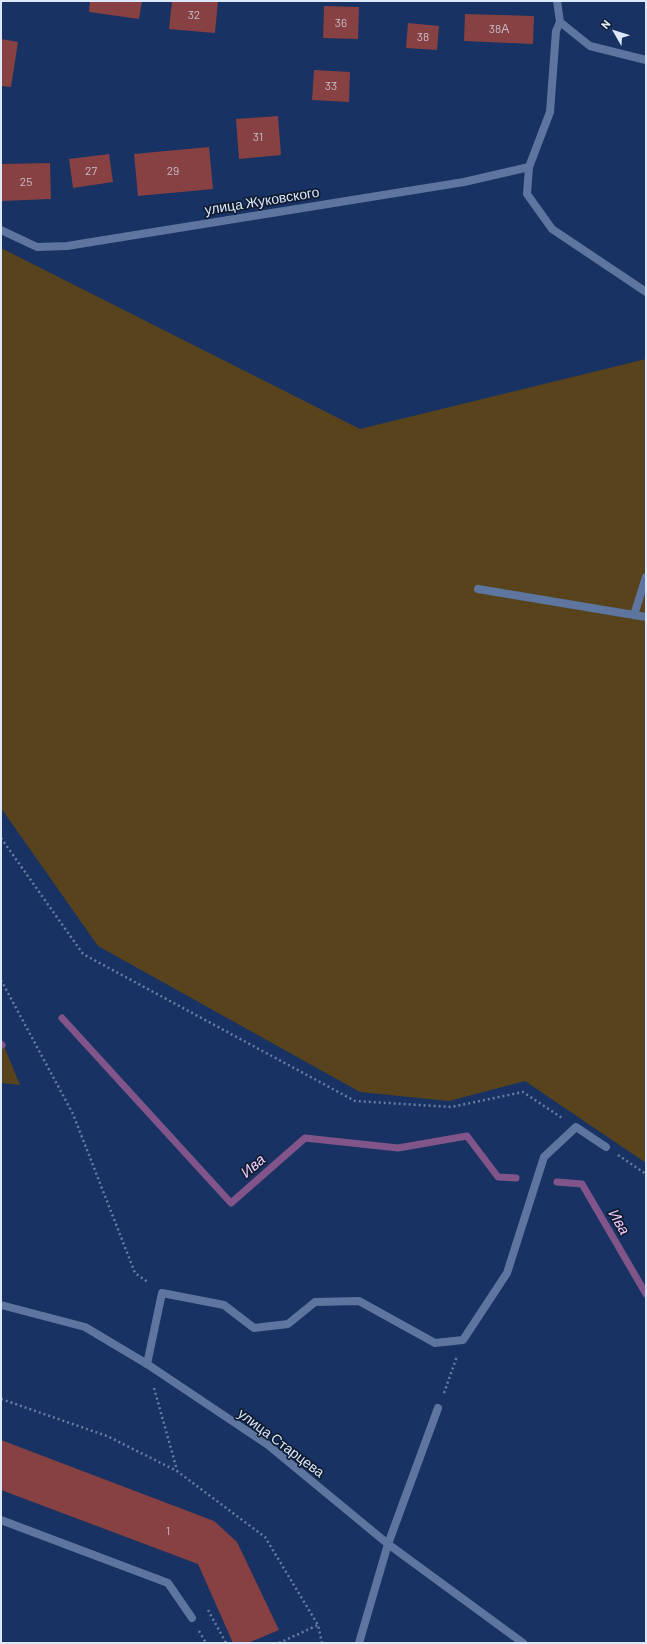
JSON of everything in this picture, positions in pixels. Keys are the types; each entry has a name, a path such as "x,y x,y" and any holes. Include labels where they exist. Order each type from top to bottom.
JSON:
{"street":[{"path":"557,1 560,22 556,31 550,112 529,167 527,194 552,229 646,292"},
{"path":"560,22 590,46 646,60"},
{"name":"улица Жуковского","path":"1,230 37,247 66,246 464,182 529,167"},
{"path":"634,615 646,578"},
{"path":"478,589 646,617"},
{"path":"147,1364 162,1293 224,1305 254,1328 288,1324 315,1302 360,1301 435,1343 463,1340 507,1273 544,1157 576,1127 606,1147"},
{"name":"улица Старцева","path":"1,1305 85,1327 147,1364 268,1445 388,1544 523,1643"},
{"path":"359,1643 388,1544 438,1408"},
{"path":"1,1520 168,1583 192,1618"}],"path":[{"path":"1,838 83,954 355,1101 451,1107 523,1092 576,1127"},
{"path":"1,980 73,1114 135,1273 162,1293"},
{"path":"606,1147 646,1174"},
{"path":"438,1408 463,1340"},
{"path":"147,1364 177,1471"},
{"path":"1,1399 107,1436 177,1471 265,1537 318,1625 322,1643"},
{"path":"192,1618 208,1610 226,1643"},
{"path":"279,1643 318,1625"}],"shaded area":[{"path":"1,248 360,429 646,359 646,1163 525,1081 449,1101 360,1092 98,946 1,808"},
{"path":"1,1039 20,1085 1,1083"}],"building":[{"path":"90,1 142,1 139,19 89,12"},
{"path":"172,1 218,1 215,33 169,29"},
{"path":"324,6 359,7 358,39 323,38"},
{"path":"465,14 534,16 533,44 464,41"},
{"path":"408,23 439,26 437,50 406,48"},
{"path":"1,39 18,42 11,87 1,86"},
{"path":"314,70 350,72 349,102 312,100"},
{"path":"278,116 281,155 239,159 236,119"},
{"path":"209,147 213,189 138,196 134,154"},
{"path":"109,154 113,182 73,188 69,159"},
{"path":"50,163 51,199 2,201 1,164"},
{"path":"1,1440 214,1521 237,1542 279,1630 248,1643 233,1643 198,1564 1,1490"}],"waterway":[{"name":"Ива","path":"62,1018 231,1203 305,1138 398,1148 467,1136 498,1177 516,1178"},
{"name":"Ива","path":"557,1182 582,1184 646,1294"}]}
